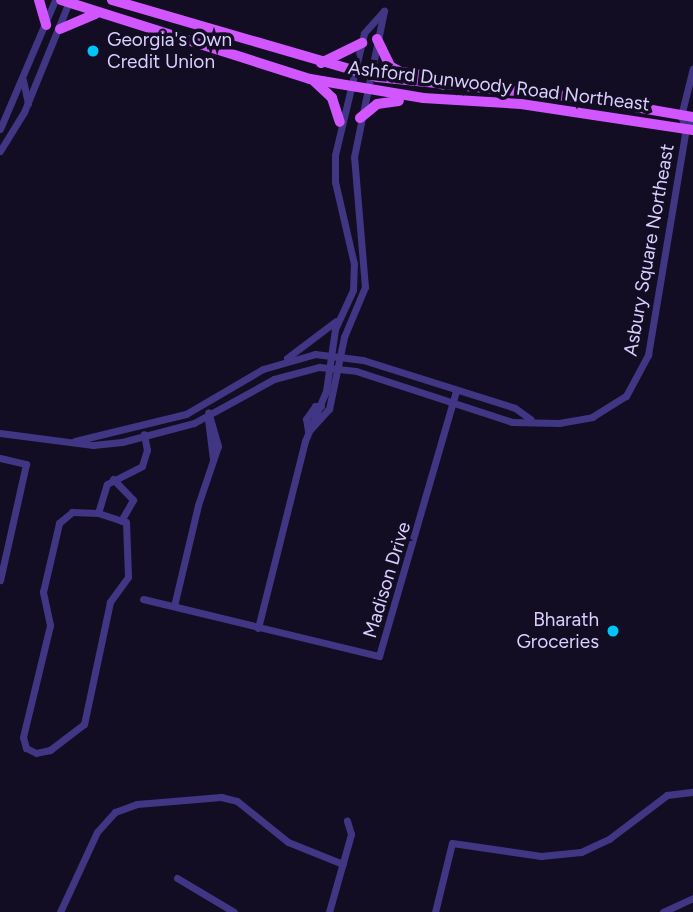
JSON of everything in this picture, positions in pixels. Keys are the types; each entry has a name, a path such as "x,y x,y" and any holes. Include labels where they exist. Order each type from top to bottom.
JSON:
{"main road":[{"path":"39,0 46,24"},
{"name":"Ashford Dunwoody Road Northeast","path":"113,0 369,76 583,98 693,118"},
{"name":"Ashford Dunwoody Road Northeast","path":"66,1 310,79 441,101 494,102 690,130"},
{"path":"60,29 100,14"},
{"path":"377,39 390,66 401,72 435,77 443,85"},
{"path":"321,63 362,43"},
{"path":"310,79 332,97 340,122"},
{"path":"360,118 390,100 448,107 494,102"}],"street":[{"path":"0,129 55,0"},
{"path":"0,152 28,103 60,29 66,1"},
{"path":"258,628 309,431 321,406 342,316 353,290 354,269 334,176 340,122 368,24 384,11 360,118 354,183 365,287 341,355 329,409 309,431"},
{"path":"690,130 681,116 693,68"},
{"path":"26,69 22,86 28,103"},
{"path":"690,130 693,118"},
{"name":"Asbury Square Northeast","path":"0,433 99,445 145,437 208,416 279,376 330,368 339,368 512,422 531,420 559,423 592,417 626,396 641,375 656,312 690,130"},
{"path":"72,441 142,426 204,405 284,361 342,316"},
{"name":"Asbury Square Northeast","path":"284,361 341,355 515,408 531,420"},
{"name":"Madison Drive","path":"143,599 379,656 456,391"},
{"path":"174,607 218,439 204,405"},
{"path":"98,513 104,489 113,479 136,473 142,466 147,450 142,426"},
{"path":"0,458 26,464 0,580"},
{"path":"113,479 133,500 121,520"},
{"path":"72,512 98,513 126,522 128,577 110,602 84,724 50,750 32,753 23,737 50,625 43,592 59,523 72,512"},
{"path":"435,912 452,843 541,856 581,852 609,839 667,795 693,792"},
{"path":"60,912 104,822 114,812 137,804 221,797 237,801 288,842 343,864"},
{"path":"329,912 351,834 347,821"},
{"path":"177,878 234,912"},
{"path":"663,912 693,898"}],"place":[{"name":"Georgia's Own Credit Union","path":"93,51"},
{"name":"Bharath Groceries","path":"613,631"}]}
